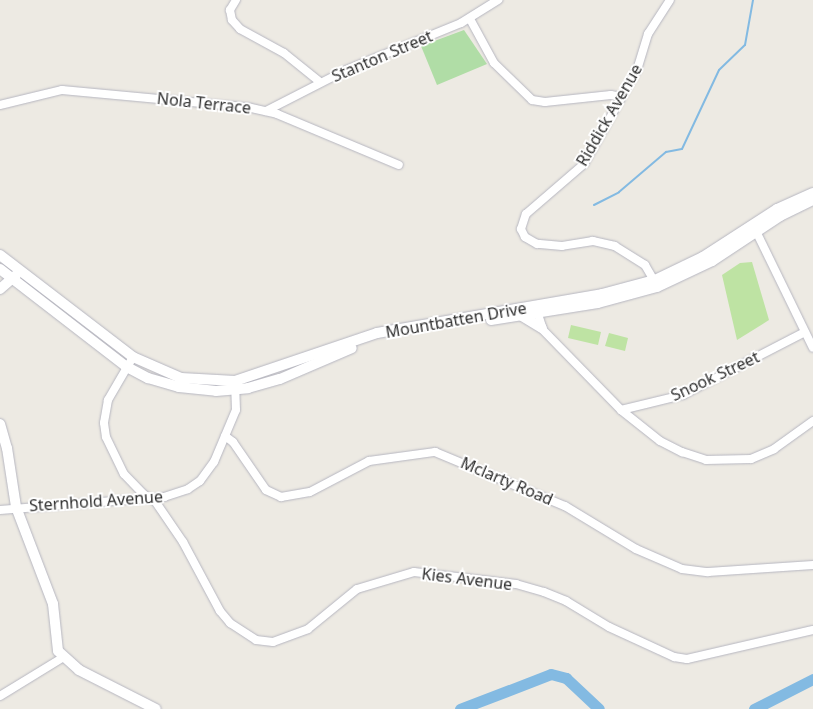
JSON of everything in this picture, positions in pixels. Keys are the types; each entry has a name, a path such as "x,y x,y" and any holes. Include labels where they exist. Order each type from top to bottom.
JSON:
{"main road":[{"name":"Mountbatten Drive","path":"235,386 377,334 420,323 598,303 656,284 706,265 792,200 813,193"},
{"name":"Mountbatten Drive","path":"756,229 813,200"},
{"name":"Mountbatten Drive","path":"0,255 133,357 180,382"},
{"name":"Mountbatten Drive","path":"0,269 127,367 148,378 180,382 235,386 280,379 384,337 522,316 537,310"},
{"path":"0,289 19,270"},
{"path":"522,316 542,328"},
{"path":"0,424 16,507 50,594 56,642 62,658 79,670 156,709"}],"street":[{"path":"236,0 230,10 232,20 240,29 284,53 320,82"},
{"name":"Stanton Street","path":"266,111 320,82 470,19 498,0"},
{"name":"Riddick Avenue","path":"656,284 640,262 606,243 537,244 525,237 521,229 526,214 584,164 637,70 648,34 670,0"},
{"path":"470,19 494,63 532,100 545,102 610,94 621,97"},
{"name":"Nola Terrace","path":"0,105 62,90 240,106 266,111 400,165"},
{"path":"756,229 813,348"},
{"path":"537,310 542,328 621,410 668,446 706,460 724,461 763,455 813,421"},
{"name":"Snook Street","path":"621,410 683,395 805,332"},
{"name":"Kies Avenue","path":"133,357 108,400 104,423 106,437 124,474 143,494 151,498 183,542 220,611 230,623 256,640 273,642 308,630 357,589 414,572 516,584 544,592 566,601 610,627 674,657 687,659 813,630"},
{"name":"Sternhold Avenue","path":"0,510 16,507 151,498 178,494 200,481 212,465 237,405 235,386"},
{"name":"Mclarty Road","path":"224,436 233,442 266,490 281,497 310,492 369,461 435,452 565,506 636,549 682,569 708,572 813,565"},
{"path":"0,696 62,658"}],"green space":[{"path":"464,30 487,64 437,85 421,46"},
{"path":"752,262 769,320 737,340 722,275 740,263"},
{"path":"571,325 601,332 598,345 568,338"},
{"path":"609,333 628,338 625,351 605,346"}],"waterway":[{"path":"594,205 619,192 666,152 682,149 719,70 745,45 753,0"},
{"path":"460,709 551,674 566,678 599,709"},
{"path":"754,709 813,679"}]}
